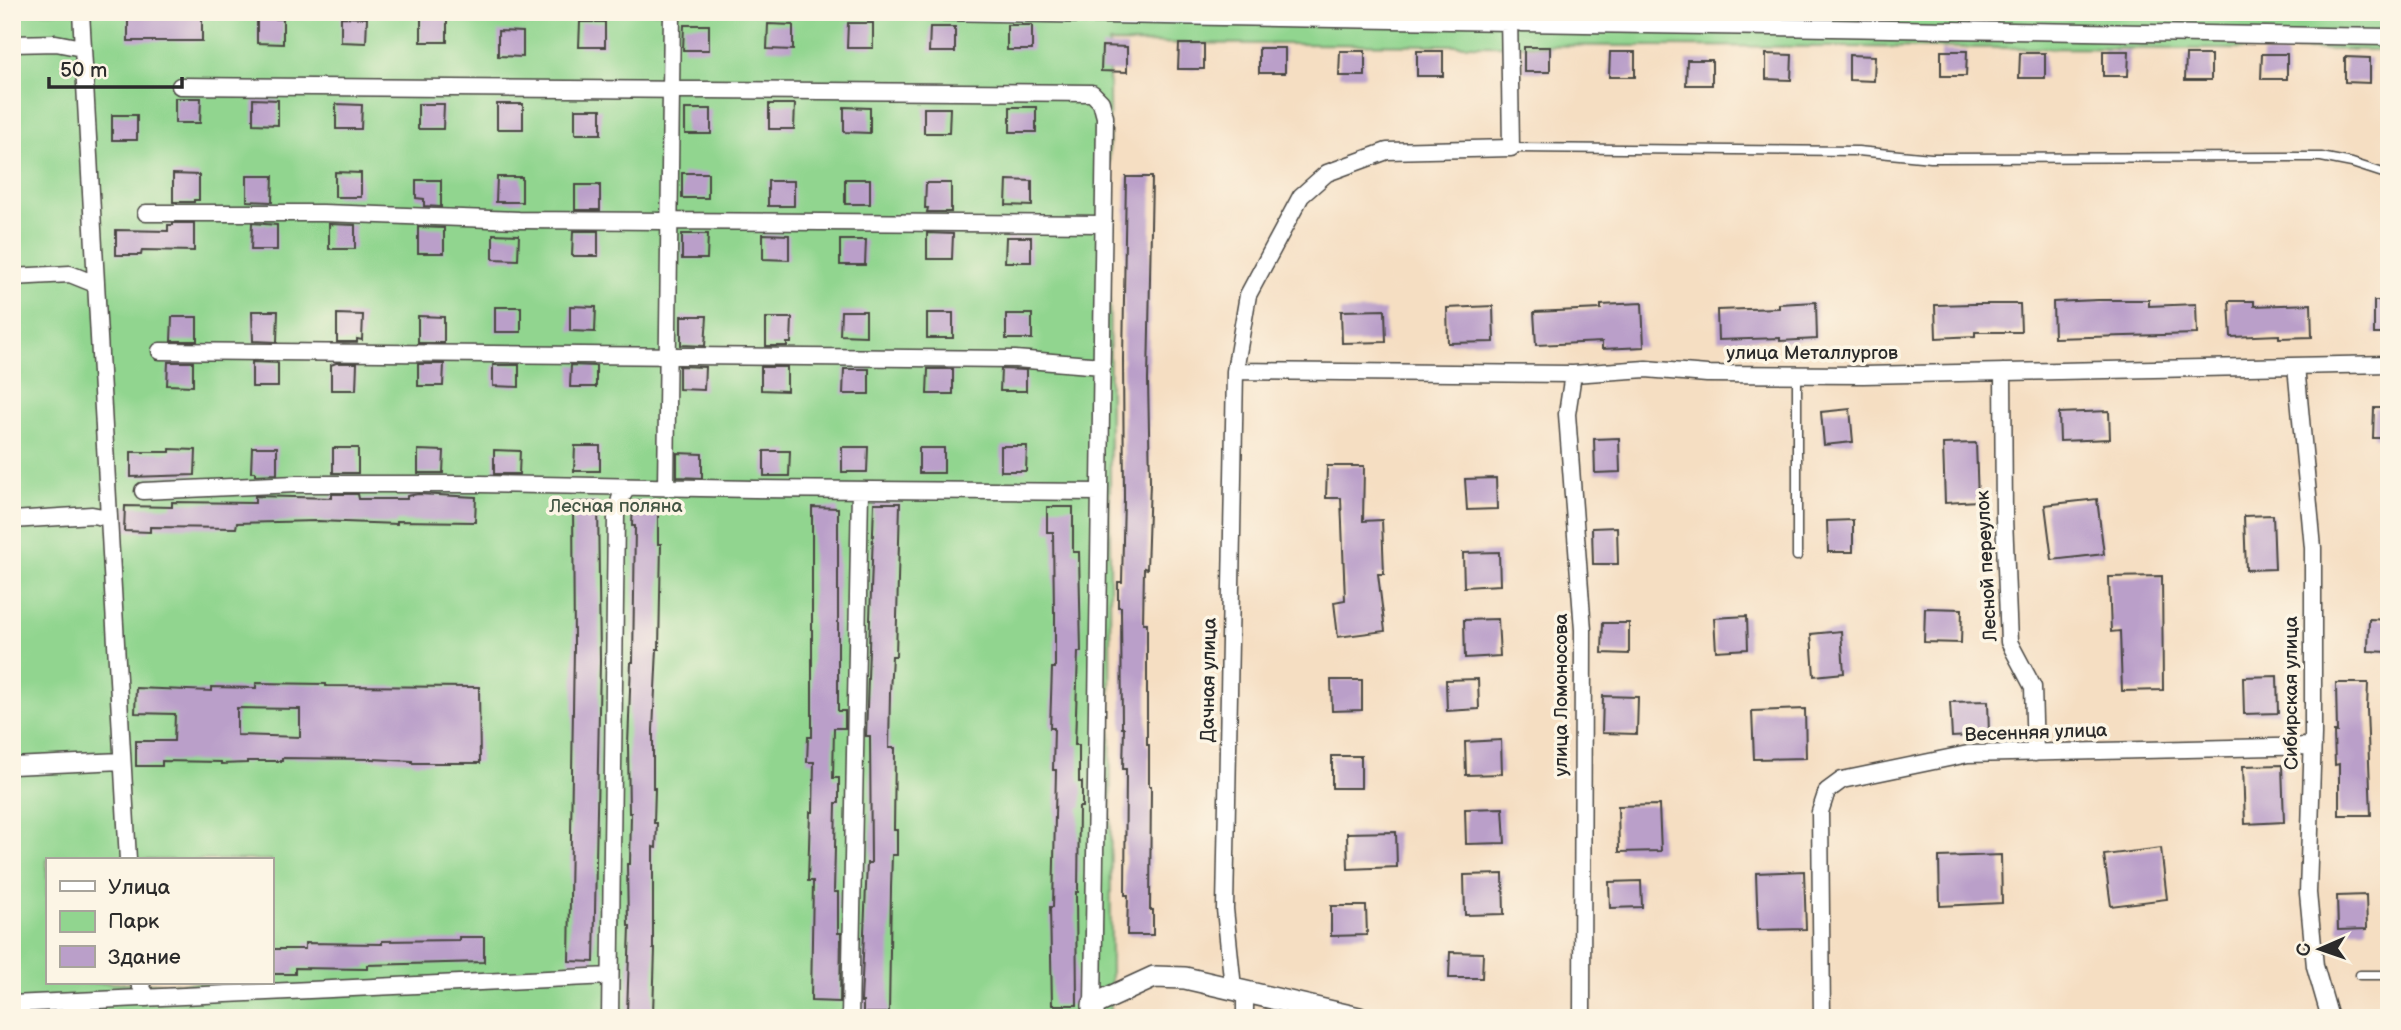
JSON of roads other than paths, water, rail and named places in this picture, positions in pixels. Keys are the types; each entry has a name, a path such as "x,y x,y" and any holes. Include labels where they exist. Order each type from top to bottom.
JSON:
{"street":[{"path":"80,12 128,858"},
{"path":"666,488 672,12"},
{"path":"936,12 1513,16 1521,23 2389,37"},
{"path":"1511,148 1513,16"},
{"path":"12,44 56,43 82,48"},
{"path":"180,86 1092,93 1101,102 1105,117 1093,1012"},
{"name":"Дачная улица","path":"1245,1018 1225,909 1235,372 1248,295 1301,195 1327,173 1387,152 1511,148"},
{"path":"146,213 323,213 519,220 1103,224"},
{"path":"12,277 70,274 94,284"},
{"path":"160,351 1015,359 1101,366"},
{"name":"улица Металлургов","path":"1235,372 1573,374 1646,369 1707,374 1797,374 2389,364"},
{"name":"Сибирская улица","path":"2296,366 2313,548 2313,746 2308,893 2315,966 2330,1018"},
{"name":"Лесной переулок","path":"2003,372 2004,518 2009,642 2033,687 2035,752"},
{"name":"улица Ломоносова","path":"1573,374 1567,414 1583,630 1582,1018"},
{"path":"144,491 296,484 1100,492"},
{"path":"610,1018 616,515 620,499 628,487"},
{"path":"850,1018 860,491"},
{"path":"12,520 93,515 108,518"},
{"name":"Весенняя улица","path":"1822,1018 1821,812 1827,790 1842,780 1968,754 2313,746"},
{"path":"12,766 122,761"},
{"path":"12,1004 610,976"},
{"path":"1093,1012 1154,977 1185,978 1359,1018"},
{"path":"140,984 148,998"}],"lane":[{"path":"1511,148 1858,151 1931,158 2321,157 2352,163 2389,175"},
{"path":"1797,374 1797,556"},
{"path":"2360,975 2389,975"}],"park label":[{"name":"Лесная поляна","path":"616,506"}]}
